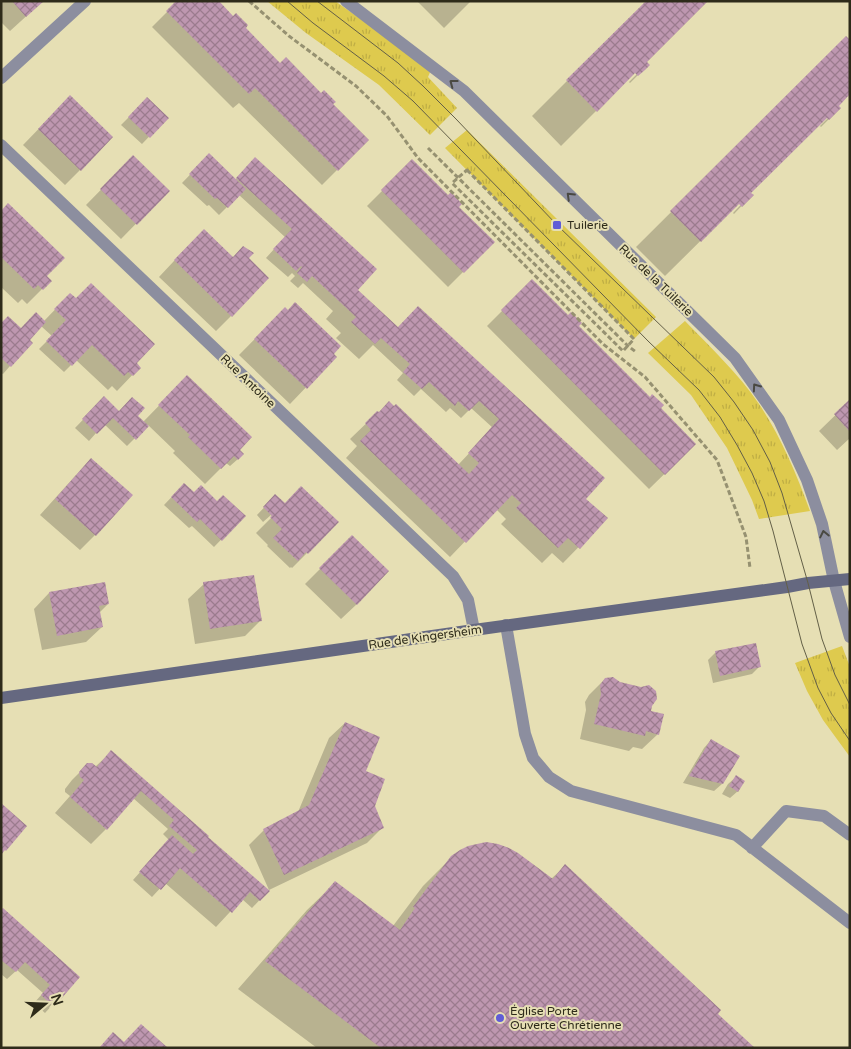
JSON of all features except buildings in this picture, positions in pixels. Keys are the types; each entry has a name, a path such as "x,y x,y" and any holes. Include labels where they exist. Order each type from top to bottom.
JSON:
{"main road":[{"name":"Rue de Kingersheim","path":"1,698 506,625 850,579"}],"street":[{"path":"1,78 85,1"},
{"name":"Rue de la Tuilerie","path":"346,1 464,91 735,358 779,420 807,480 822,524 834,582 850,637"},
{"name":"Rue Antoine","path":"1,145 453,576 468,600 474,630"},
{"path":"506,625 525,734 533,758 549,777 571,791 736,835 850,923"},
{"path":"752,848 786,811 824,816 850,835"}],"path":[{"path":"249,1 289,36 356,86 387,116 418,158 603,344 645,377 717,460 746,537 753,591"},
{"path":"428,148 636,352"},
{"path":"467,170 634,339 628,346 623,351 452,183 467,170"}],"green space":[{"path":"267,1 335,1 431,70 428,77 457,108 430,135 379,85 306,33"},
{"path":"467,130 656,317 634,339 445,148"},
{"path":"685,321 733,371 759,404 788,456 810,511 759,519 727,448 691,395 648,353"},
{"path":"842,646 850,667 850,757 823,720 807,691 795,663"}],"tram line":[{"path":"287,1 313,23 384,76 413,101 648,341 699,390 720,417 752,473 764,501 802,644 818,688 831,713 850,741"},
{"path":"317,1 398,63 423,86 557,225 714,377 734,402 753,430 770,462 782,493 822,639 835,675 850,705"}],"place":[{"name":"Tuilerie","path":"557,225"},
{"name":"Église Porte Ouverte Chrétienne","path":"500,1018"}]}
